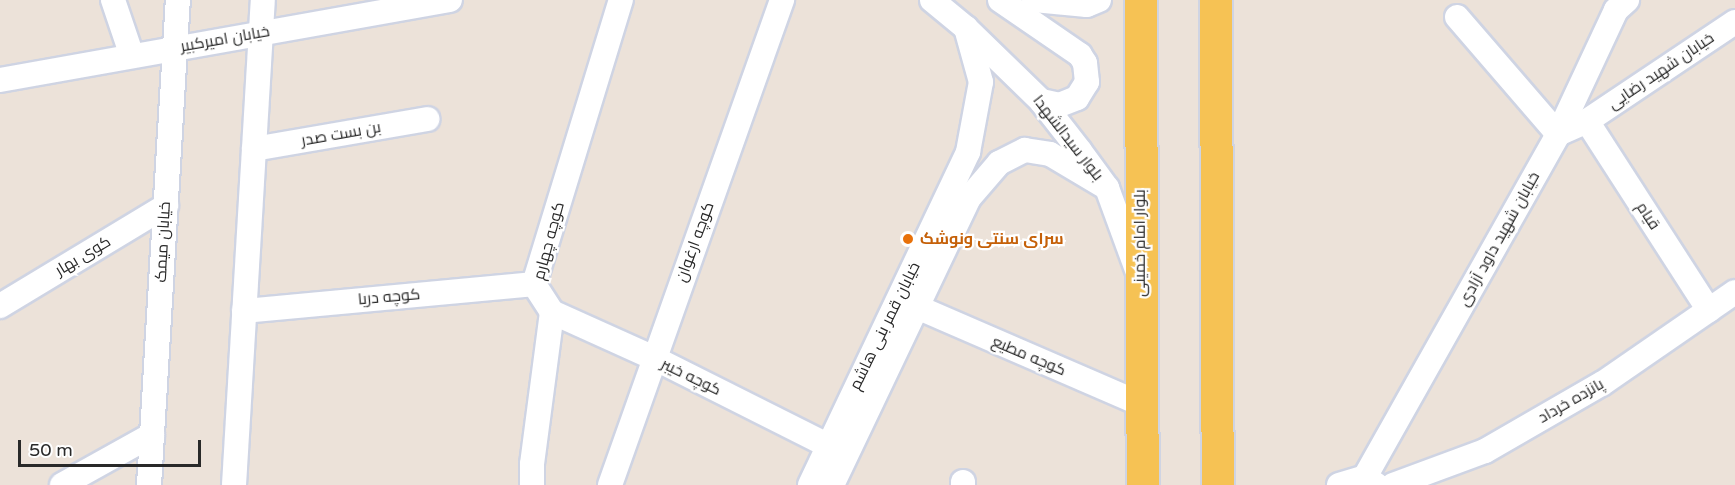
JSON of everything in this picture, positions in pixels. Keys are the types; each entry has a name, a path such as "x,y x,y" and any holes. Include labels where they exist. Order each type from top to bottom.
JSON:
{"main road":[{"name":"بلوار امام خمینی","path":"1141,0 1140,278 1143,485"},
{"path":"1216,0 1218,485"}],"street":[{"path":"113,0 132,56"},
{"name":"خیابان میمک","path":"149,485 178,0"},
{"path":"234,485 263,0"},
{"name":"خیابان امیرکبیر","path":"0,80 261,33 384,6 450,0"},
{"name":"کوچه چهارم","path":"552,312 534,284 621,0"},
{"name":"کوچه ارغوان","path":"610,485 782,0"},
{"name":"بلوار سیدالشهدا","path":"932,0 966,28 1041,101 1107,188 1140,278"},
{"path":"1000,0 1080,56 1085,63 1087,82 1077,98 1060,105 1041,101"},
{"path":"1034,0 1087,6 1099,0"},
{"name":"خیابان شهید داود آزادی","path":"1371,481 1558,134 1616,10 1627,0"},
{"path":"1456,17 1558,134"},
{"name":"خیابان شهید رضایی","path":"1558,134 1587,121 1735,22"},
{"name":"خیابان قمر بنی هاشم","path":"810,485 968,152 981,82 966,28"},
{"name":"بن بست صدر","path":"254,149 427,119"},
{"name":"قیام","path":"1587,121 1709,310"},
{"name":"خیابان قمر بنی هاشم","path":"832,485 969,198 999,163 1025,150 1050,154 1107,188"},
{"name":"کوی بهار","path":"0,306 166,206"},
{"name":"کوچه دریا","path":"244,311 534,284"},
{"name":"پانزده خرداد","path":"1393,485 1485,451 1603,383 1735,292"},
{"name":"کوچه مطیع","path":"917,308 1141,404"},
{"path":"532,485 532,464 552,312"},
{"name":"کوچه خیبر","path":"552,312 654,358 827,445"},
{"path":"62,485 152,435"},
{"path":"1339,485 1371,481"}],"place":[{"name":"سرای سنتی ونوشک","path":"908,239"}]}
